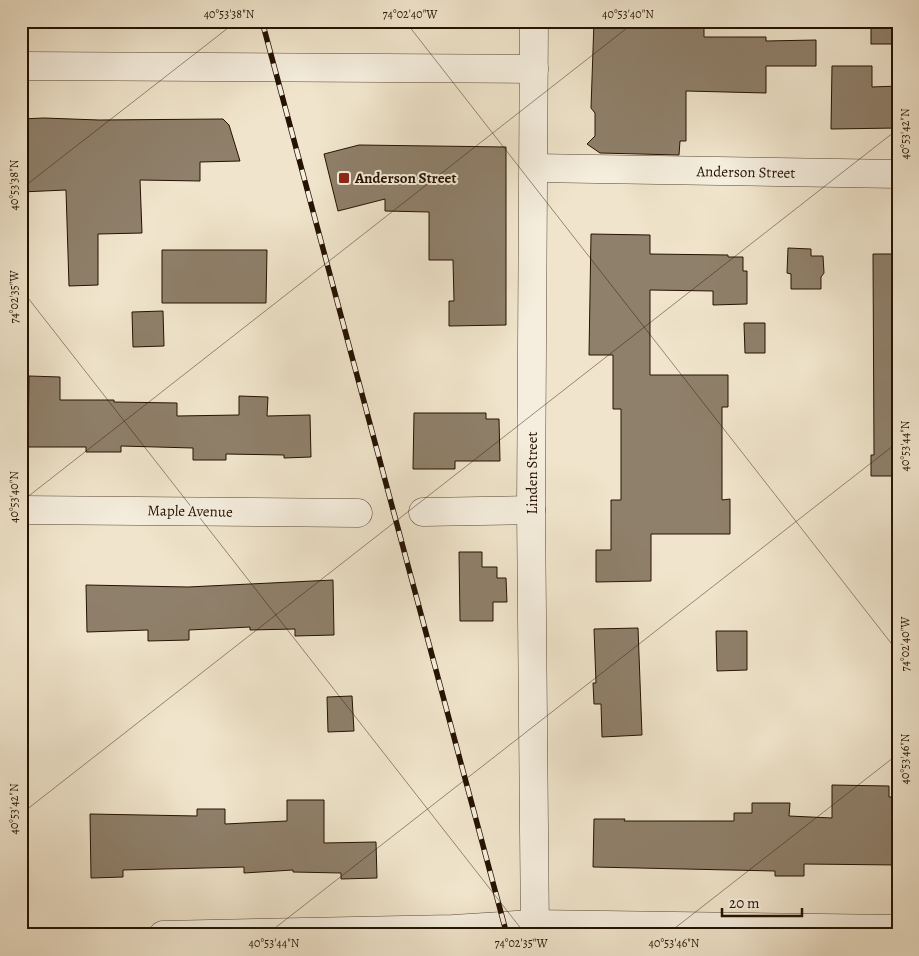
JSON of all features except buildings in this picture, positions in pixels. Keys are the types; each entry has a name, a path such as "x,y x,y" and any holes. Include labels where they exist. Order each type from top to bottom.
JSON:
{"street":[{"name":"Linden Street","path":"534,21 531,510 534,930"},
{"path":"21,66 534,69"},
{"name":"Anderson Street","path":"534,168 898,174"},
{"name":"Maple Avenue","path":"21,510 358,513"},
{"path":"423,512 531,510"},
{"path":"163,935 534,930 898,929"}],"railway":[{"path":"262,21 507,935"}],"place":[{"name":"Anderson Street","path":"344,178"}]}
